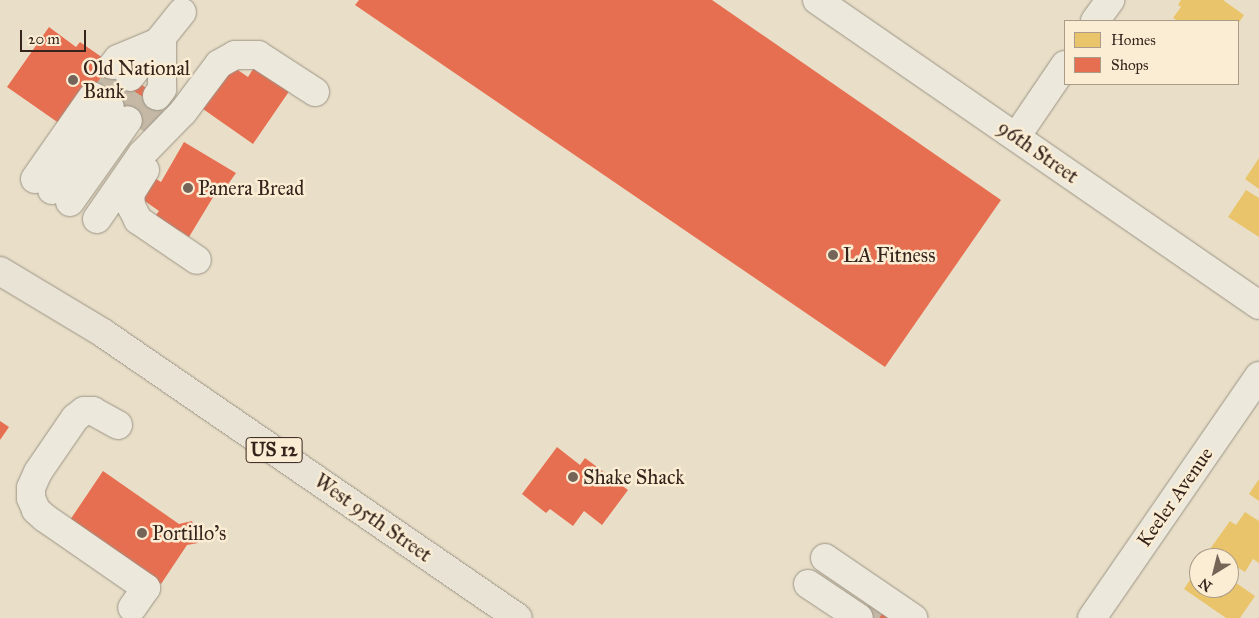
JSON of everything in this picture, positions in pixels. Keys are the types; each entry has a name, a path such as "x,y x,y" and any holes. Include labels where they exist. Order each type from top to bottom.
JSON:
{"main road":[{"name":"West 95th Street","path":"0,249 103,333"},
{"name":"West 95th Street","path":"0,271 103,333 518,618"}],"street":[{"name":"96th Street","path":"817,0 1259,305"},
{"path":"1097,20 1110,0"},
{"path":"162,41 162,89 135,80 182,12"},
{"path":"63,197 142,154 183,112 219,64 235,55 258,56 315,92"},
{"path":"1016,136 1064,66"},
{"path":"63,197 114,111 63,197"},
{"path":"163,131 155,153 130,194 131,206 138,220 198,260"},
{"name":"Keeler Avenue","path":"1092,618 1259,376"},
{"path":"118,425 93,411 84,411 75,418 38,472 31,488 31,498 36,510 45,518 146,588 132,608"},
{"path":"813,577 863,614"},
{"path":"813,577 840,618"},
{"path":"813,577 913,618"}],"building: Homes":[{"path":"1181,0 1223,0 1244,15 1239,22 1239,20 1176,20 1173,18 1181,7 1178,5"},
{"path":"1259,158 1259,189 1245,179"},
{"path":"1246,190 1259,198 1259,237 1228,217"},
{"path":"1259,479 1259,501 1249,494"},
{"path":"1245,512 1259,521 1259,563 1253,559 1245,572 1239,568 1239,548 1211,548 1230,521 1236,525"},
{"path":"1189,581 1189,592 1184,589"},
{"path":"1239,585 1255,596 1240,618 1226,618 1197,598 1239,598"}],"building: Shops":[{"path":"359,0 712,0 1001,200 885,367 355,5"},
{"name":"Old National Bank","path":"49,27 76,47 80,42 165,101 144,131 87,92 63,126 7,87"},
{"path":"232,66 248,77 255,66 290,90 253,144 203,109"},
{"name":"Panera Bread","path":"184,142 236,173 219,197 215,194 189,237 180,231 177,236 153,219 159,211 142,199 156,179 161,182"},
{"path":"0,421 9,427 0,440"},
{"name":"Shake Shack","path":"557,447 580,465 585,458 628,490 602,525 584,511 573,526 550,509 546,513 522,494"},
{"name":"Portillo's","path":"103,471 179,524 192,521 198,543 187,545 161,584 70,520"},
{"path":"872,601 897,618 860,618"}],"tunnel":[{"path":"101,102 122,71"},
{"path":"118,114 139,83"},
{"path":"136,126 157,96"},
{"path":"866,609 879,618"}],"place":[{"name":"Old National Bank","path":"73,80"},
{"name":"Panera Bread","path":"188,188"},
{"name":"LA Fitness","path":"833,255"},
{"name":"Shake Shack","path":"573,477"},
{"name":"Portillo's","path":"142,533"}]}
